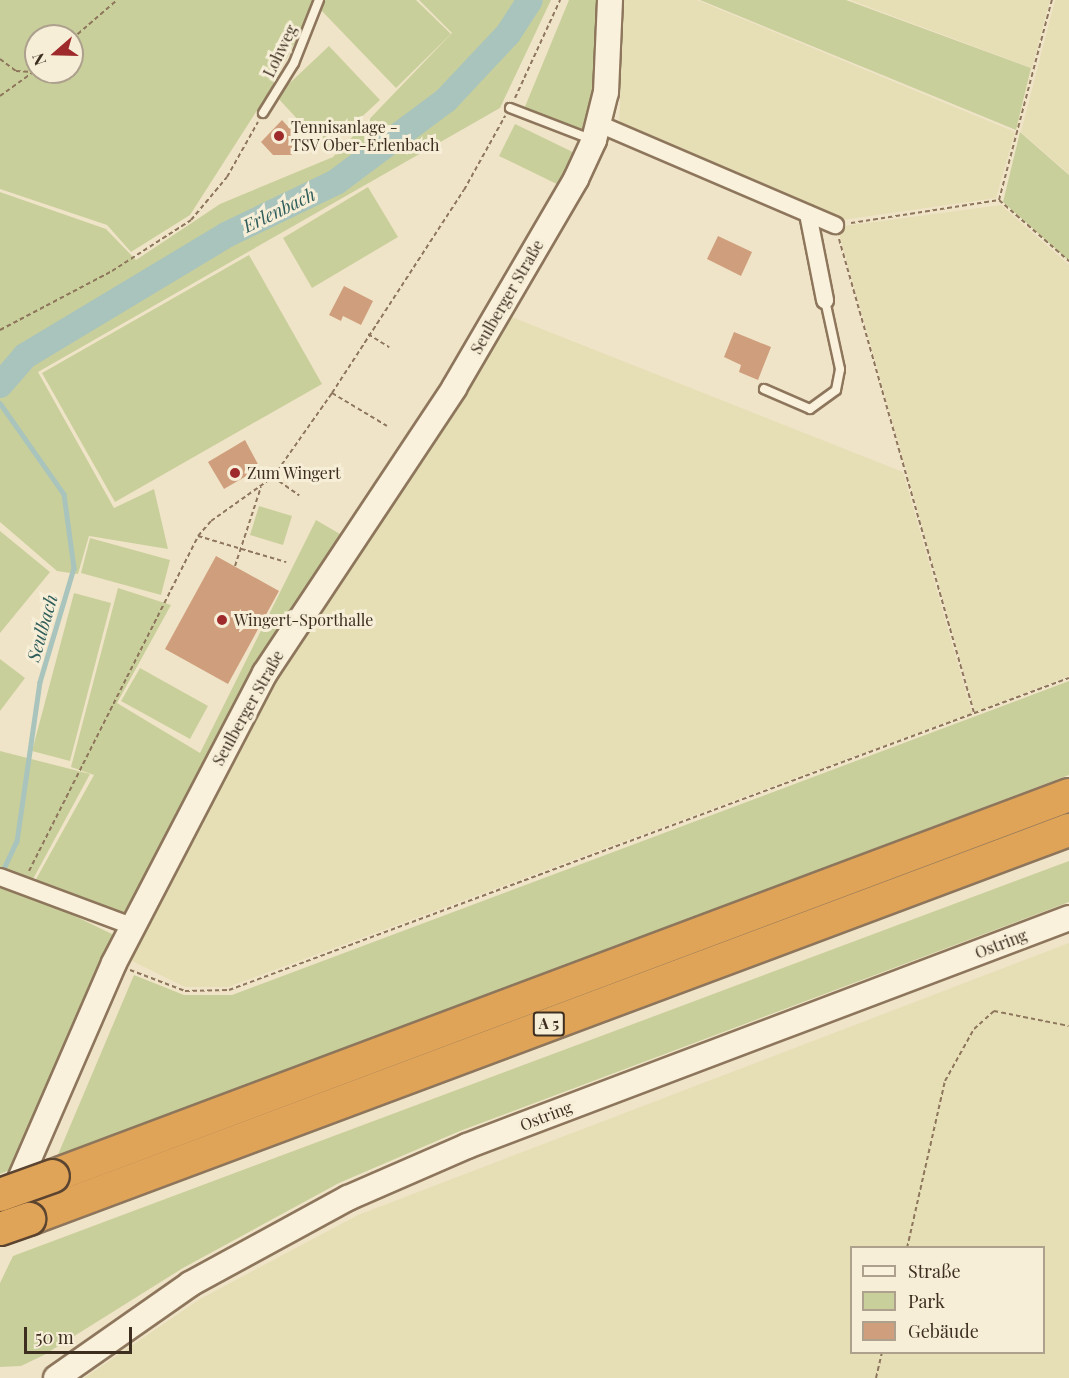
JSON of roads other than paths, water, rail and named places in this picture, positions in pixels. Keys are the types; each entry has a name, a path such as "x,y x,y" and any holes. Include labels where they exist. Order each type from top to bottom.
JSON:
{"highway":[{"name":"A 5","path":"0,1195 1069,795"},
{"name":"A 5","path":"0,1229 14,1221 1069,830"}],"street":[{"name":"Seulberger Straße","path":"14,1221 132,926 265,673 454,388 576,179 596,132 606,92 610,0"},
{"path":"596,132 835,225"},
{"path":"808,214 825,300"},
{"path":"12,882 132,926"},
{"name":"Ostring","path":"54,1376 190,1284 348,1198 467,1146 1069,918"}],"lane":[{"name":"Lohweg","path":"263,113 294,63 319,0"},
{"path":"510,108 596,132"},
{"path":"764,389 810,409 836,390 840,369 825,300"}],"waterway":[{"name":"Erlenbach","path":"0,385 25,356 226,235 336,182 446,100 508,34 530,0"},
{"name":"Seulbach","path":"0,403 64,494 74,568 40,682 17,841 1,875"}],"place":[{"name":"Tennisanlage - TSV Ober-Erlenbach","path":"279,136"},
{"name":"Zum Wingert","path":"235,473"},
{"name":"Wingert-Sporthalle","path":"222,620"}]}
